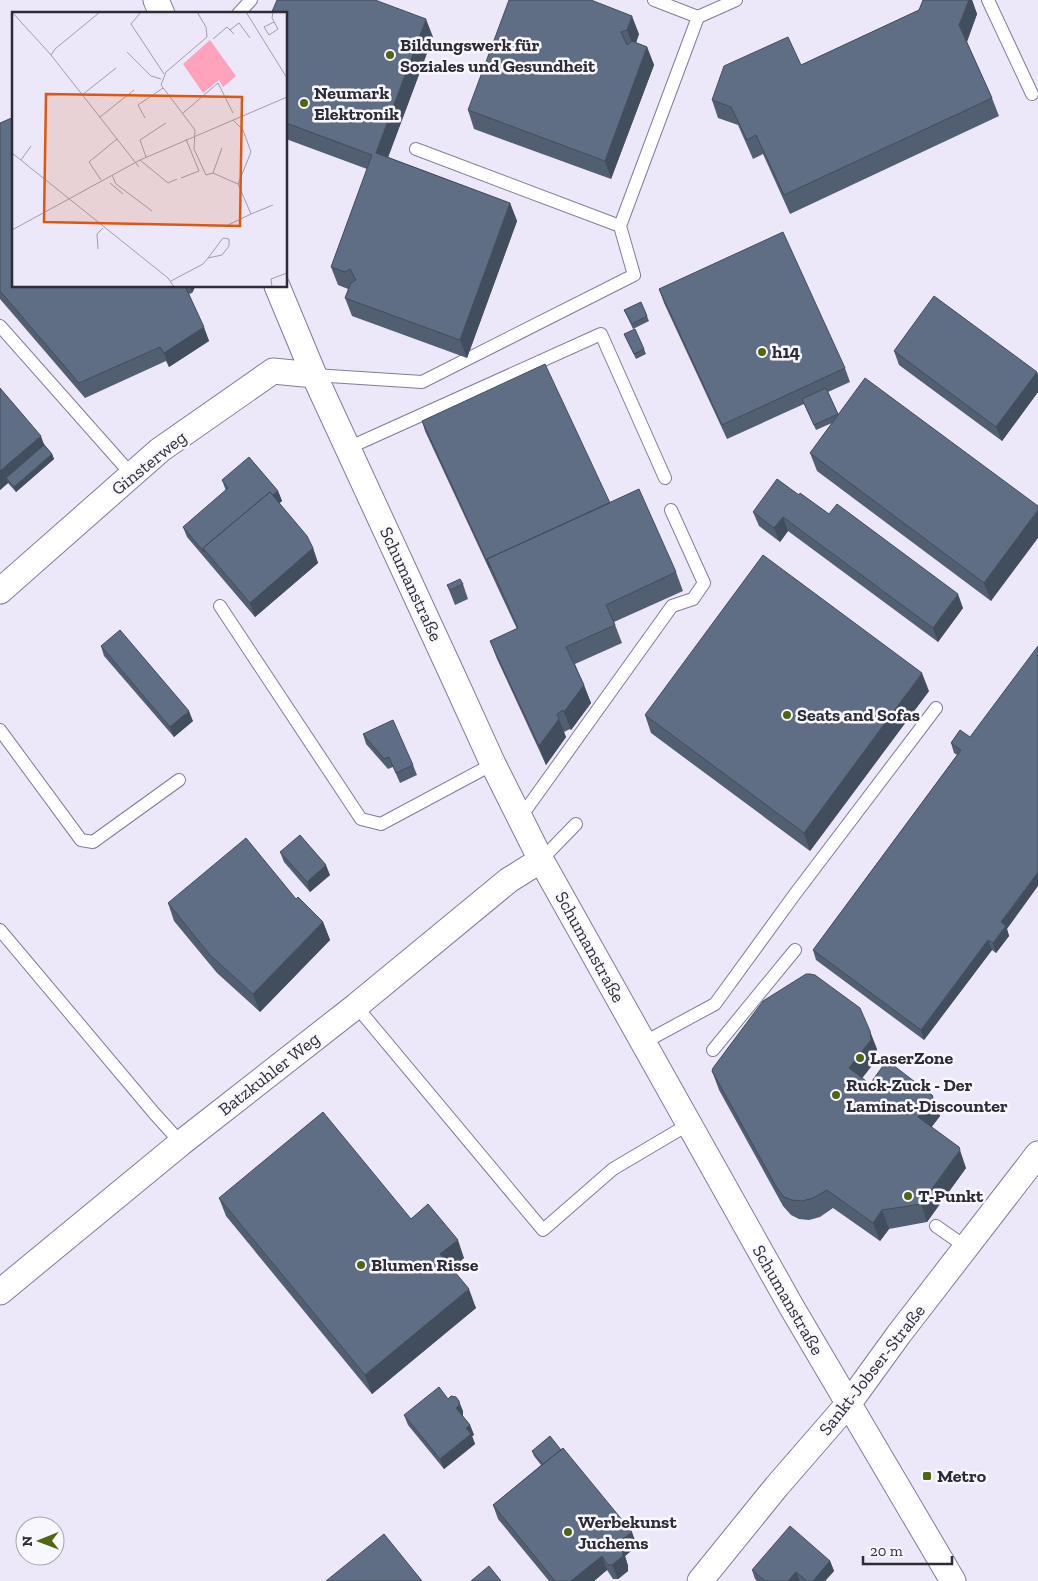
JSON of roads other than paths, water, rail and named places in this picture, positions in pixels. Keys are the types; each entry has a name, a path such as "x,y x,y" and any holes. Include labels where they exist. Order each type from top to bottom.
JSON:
{"street":[{"path":"156,0 161,12"},
{"name":"Schumanstraße","path":"278,288 314,375 494,764 541,860 791,1306 953,1581"},
{"name":"Ginsterweg","path":"0,591 160,450 273,371 314,375"},
{"name":"Batzkuhler Weg","path":"1,1290 181,1143 356,1006 509,880 541,860"},
{"name":"Sankt-Jobser-Straße","path":"700,1581 777,1486 849,1403 1038,1154"}],"lane":[{"path":"240,12 251,0"},
{"path":"654,0 698,17 736,0"},
{"path":"988,0 1032,94"},
{"path":"314,375 422,382 634,275 620,226 698,17"},
{"path":"416,149 620,226"},
{"path":"0,326 132,475"},
{"path":"348,448 601,334 665,478"},
{"path":"520,818 672,606 693,599 704,583 671,510"},
{"path":"220,606 361,820 381,824 494,764"},
{"path":"643,1042 715,1004 795,894 936,708"},
{"path":"0,730 81,840 93,842 179,780"},
{"path":"541,860 576,824"},
{"path":"0,930 181,1143"},
{"path":"713,1050 795,950"},
{"path":"356,1006 543,1230 613,1169 689,1124"},
{"path":"936,1226 966,1247"}],"place":[{"name":"Bildungswerk für Soziales und Gesundheit","path":"390,55"},
{"name":"Neumark Elektronik","path":"304,103"},
{"name":"h14","path":"762,352"},
{"name":"Seats and Sofas","path":"787,715"},
{"name":"LaserZone","path":"860,1058"},
{"name":"Ruck-Zuck - Der Laminat-Discounter","path":"836,1095"},
{"name":"T-Punkt","path":"908,1196"},
{"name":"Blumen Risse","path":"361,1265"},
{"name":"Metro","path":"927,1476"},
{"name":"Werbekunst Juchems","path":"568,1532"}]}
